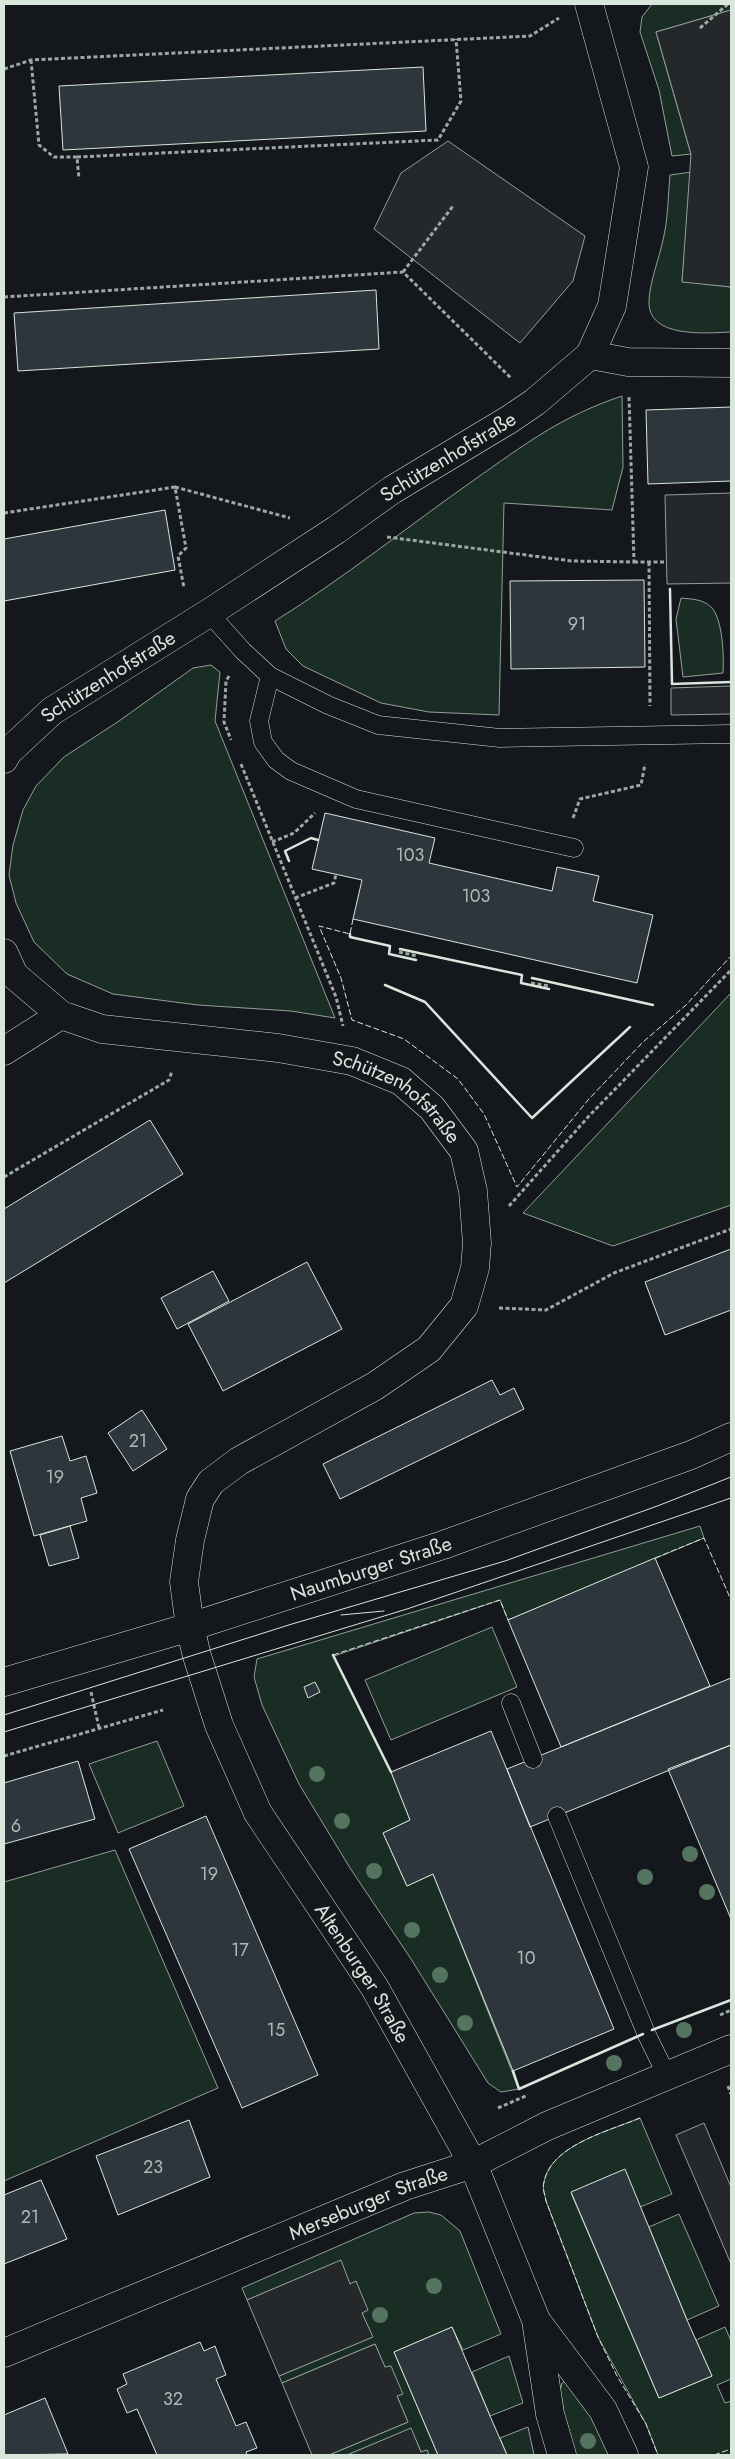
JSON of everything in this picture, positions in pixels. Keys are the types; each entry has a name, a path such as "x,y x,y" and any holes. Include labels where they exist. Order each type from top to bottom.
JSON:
{"street":[{"name":"Schützenhofstraße","path":"5,753 52,711 336,530 392,490 510,419 535,402 590,355 612,306 634,167 589,4"},
{"path":"590,355 628,362 731,362"},
{"name":"Schützenhofstraße","path":"4,953 14,975 61,1015 102,1030 278,1048 352,1061 401,1081 432,1108 464,1151 475,1210 475,1268 464,1306 428,1349 376,1386 239,1460 211,1482 200,1499 190,1540 184,1582 190,1627"},
{"path":"4,1051 61,1015"},
{"name":"Naumburger Straße","path":"4,1682 190,1627 443,1545 691,1455 731,1437"},
{"name":"Altenburger Straße","path":"190,1627 219,1725 258,1813 375,1988 473,2164 536,2320 550,2414 562,2455"},
{"name":"Merseburger Straße","path":"4,2353 405,2186 473,2164 547,2126 731,2049"},
{"name":"Altenburger Straße","path":"536,2320 603,2410 624,2455"}],"lane":[{"path":"203,616 270,676 328,705 378,724 500,738 650,737 731,734"},
{"path":"270,676 259,722 263,742 276,760 291,771 356,799 568,847"},
{"path":"511,1703 533,1759"},
{"path":"557,1816 646,2033 667,2076"}],"path":[{"path":"700,28 728,4"},
{"path":"4,69 31,60 530,36 564,14"},
{"path":"31,60 39,145 54,157 438,140 461,101 456,39"},
{"path":"78,157 79,179"},
{"path":"403,272 453,206"},
{"path":"4,297 403,272 535,402"},
{"path":"628,362 634,562"},
{"path":"175,486 186,548 178,556 185,596 203,616"},
{"path":"4,513 175,486 336,530 572,561 666,562"},
{"path":"648,562 650,673"},
{"path":"228,734 224,722 226,681 243,651"},
{"path":"568,847 580,799 642,785 650,737"},
{"path":"244,773 336,997"},
{"path":"272,842 294,833 317,811 328,787"},
{"path":"295,898 334,884 336,874"},
{"path":"399,952 417,956"},
{"path":"475,1210 508,1206 589,1116 731,970"},
{"path":"531,982 549,986"},
{"path":"4,1177 169,1080 173,1068"},
{"path":"464,1306 546,1310 614,1274 731,1229"},
{"path":"4,1756 163,1710"}],"green space":[{"path":"652,4 731,4 731,10 656,32 691,154 672,156 659,90 640,32 642,17"},
{"path":"692,172 682,281 731,287 731,332 694,333 667,328 657,322 651,313 649,300 665,232 670,175"},
{"path":"622,396 623,467 612,510 504,503 499,715 429,712 381,703 303,666 286,649 275,621 301,605 527,443 581,412"},
{"path":"681,598 704,602 715,613 722,638 723,673 683,677 676,619"},
{"path":"211,665 220,672 215,721 335,1018 291,1011 198,1005 113,994 67,974 34,942 16,903 9,875 13,845 23,810 36,786 64,757 119,721 193,668"},
{"path":"731,993 731,1205 613,1246 523,1213"},
{"path":"700,1526 704,1538 508,1620 500,1600 334,1656 391,1772 410,1820 383,1833 407,1886 433,1874 519,2089 501,2092 488,2083 411,1959 350,1868 299,1784 262,1705 254,1677 257,1659"},
{"path":"492,1627 517,1687 391,1740 365,1680"},
{"path":"157,1741 184,1806 118,1833 89,1764"},
{"path":"115,1850 218,2088 4,2181 4,1882"},
{"path":"640,2118 672,2194 640,2207 571,2193 659,2398 712,2376 696,2340 725,2327 731,2341 731,2379 717,2385 725,2403 731,2401 731,2455 658,2455 646,2424 598,2337 546,2201 543,2189 544,2182 549,2169 558,2158 583,2141"},
{"path":"429,2212 441,2215 460,2231 501,2334 463,2350 452,2327 394,2352 438,2455 429,2455 427,2450 421,2452 411,2429 347,2455 329,2455 408,2422 397,2396 402,2394 390,2366 385,2368 375,2344 282,2383 279,2376 372,2337 362,2313 367,2310 356,2282 350,2284 340,2261 247,2300 242,2288 414,2213"},
{"path":"679,2214 719,2306 687,2320 649,2227"},
{"path":"509,2356 523,2403 490,2416 472,2372"},
{"path":"566,2380 570,2381 614,2455 572,2455 560,2392 562,2383"},
{"path":"528,2427 534,2455 507,2455 500,2438"}],"shaded area":[{"path":"731,10 731,287 682,282 691,154 656,32"},
{"path":"448,141 585,236 573,281 520,343 374,229 401,173"},
{"path":"731,493 731,583 667,584 665,495"},
{"path":"731,686 731,714 671,715 671,688"},
{"path":"704,2123 731,2187 731,2264 676,2135"},
{"path":"341,2260 350,2284 356,2281 368,2310 362,2313 373,2337 279,2376 247,2300"},
{"path":"375,2344 385,2367 391,2366 403,2394 397,2396 408,2422 329,2455 312,2455 282,2383"},
{"path":"411,2428 421,2452 427,2450 429,2455 347,2455"}],"building":[{"path":"423,67 426,131 63,150 59,86"},
{"path":"376,290 379,349 18,371 14,313"},
{"path":"731,407 731,481 648,484 646,410"},
{"path":"165,510 175,570 4,601 4,539"},
{"path":"644,580 645,667 511,669 510,581"},
{"path":"325,813 435,838 429,863 552,891 557,867 599,876 593,901 653,915 637,983 353,919 362,880 312,869"},
{"path":"150,1120 183,1174 4,1283 4,1209"},
{"path":"731,1249 731,1310 665,1335 645,1282"},
{"path":"307,1262 342,1329 223,1391 188,1324"},
{"path":"213,1271 229,1301 177,1329 161,1298"},
{"path":"492,1380 500,1395 514,1388 524,1409 340,1499 323,1464"},
{"path":"142,1410 167,1449 133,1471 108,1433"},
{"path":"62,1436 70,1461 86,1456 97,1493 81,1498 87,1521 34,1536 10,1451"},
{"path":"70,1526 79,1558 49,1566 40,1535"},
{"path":"655,1558 710,1686 561,1747 508,1620"},
{"path":"731,1678 731,1745 530,1827 507,1769"},
{"path":"315,1682 320,1692 308,1698 304,1687"},
{"path":"491,1731 614,2029 513,2071 433,1874 407,1886 383,1833 410,1820 391,1772"},
{"path":"731,1745 731,1919 668,1769"},
{"path":"78,1761 95,1819 4,1844 4,1783"},
{"path":"206,1816 318,2075 242,2108 129,1849"},
{"path":"189,2120 210,2177 118,2215 96,2156"},
{"path":"625,2169 712,2376 659,2398 571,2192"},
{"path":"41,2180 67,2239 4,2264 4,2195"},
{"path":"452,2327 507,2455 438,2455 394,2352"},
{"path":"200,2342 204,2351 215,2346 226,2375 216,2379 236,2426 246,2422 257,2448 246,2452 247,2455 157,2455 137,2409 127,2413 117,2389 127,2384 123,2374"},
{"path":"45,2398 68,2454 4,2455 4,2415"}],"tram line":[{"path":"4,1715 292,1624 505,1561 660,1505 731,1477"},
{"path":"4,1732 407,1609 731,1498"},
{"path":"341,1615 384,1611"}],"fence":[{"path":"353,919 350,934 319,926 341,978 352,1020 404,1039 458,1079 484,1114 517,1187 588,1100 643,1042 686,1005 731,956"},
{"path":"655,1558 704,1538 731,1600"},
{"path":"333,1655 500,1600 508,1620"},
{"path":"640,2118 598,2134 569,2149 549,2169 543,2187 546,2201 598,2337 617,2376 646,2424 658,2455"},
{"path":"714,2455 731,2449"}],"wall":[{"path":"670,589 672,684 731,682"},
{"path":"289,861 285,851 311,838 318,840"},
{"path":"350,934 350,937 390,946 389,954 416,960"},
{"path":"400,949 522,975 521,983 549,989"},
{"path":"532,978 653,1005"},
{"path":"385,985 425,1002 532,1118 630,1027"},
{"path":"333,1655 391,1772"},
{"path":"652,2030 731,2000"},
{"path":"513,2071 519,2089 643,2034"}]}
